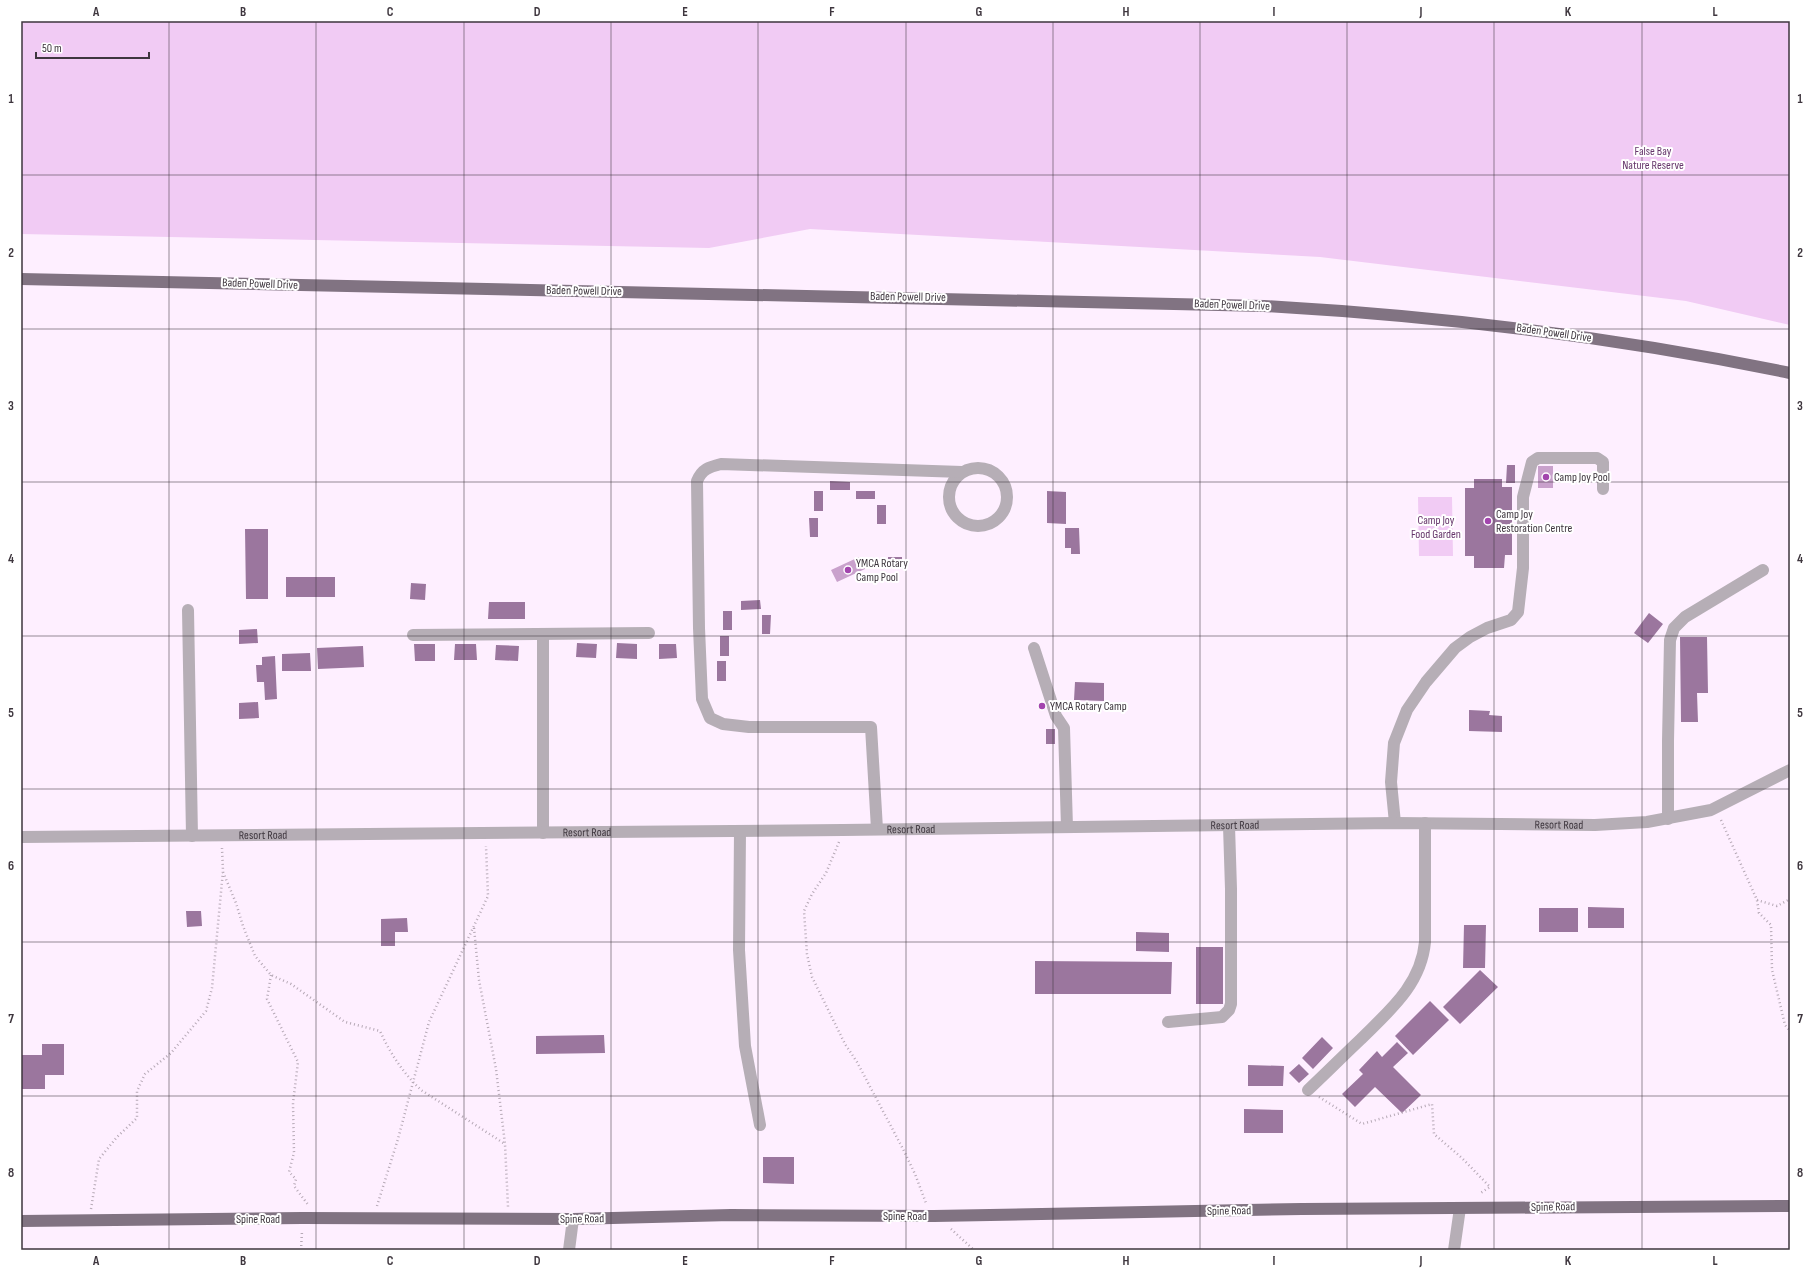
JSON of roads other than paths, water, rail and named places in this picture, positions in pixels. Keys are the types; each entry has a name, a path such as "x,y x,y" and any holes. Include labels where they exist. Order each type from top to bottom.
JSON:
{"main road":[{"name":"Baden Powell Drive","path":"21,279 1139,302 1278,307 1373,313 1491,325 1645,346 1790,373"},
{"name":"Spine Road","path":"21,1221 306,1218 573,1219 732,1215 934,1216 1460,1208 1790,1206"}],"street":[{"path":"1395,823 1392,782 1394,743 1407,710 1426,682 1455,648 1470,637 1487,628 1511,620 1518,612 1523,568 1523,497 1532,462 1538,458 1597,458 1603,462 1604,489"},
{"path":"877,829 871,727 749,727 723,724 710,718 702,698 699,628 698,480 700,474 705,469 721,464 781,472 962,472 969,469 985,469 995,474 1003,483 1007,498 1002,513 993,521 983,525 972,525 961,521 953,513 949,502 949,491 954,480 962,472"},
{"path":"1668,819 1670,640 1674,628 1685,617 1697,609 1763,570"},
{"path":"188,610 192,836"},
{"path":"413,635 648,633"},
{"path":"542,634 543,833"},
{"path":"1034,648 1056,716 1064,728 1067,828"},
{"name":"Resort Road","path":"21,838 1067,828 1395,823 1595,825 1647,822 1710,810 1790,770"},
{"path":"1308,1090 1398,1002 1417,973 1424,958 1425,823"},
{"path":"1168,1022 1222,1017 1229,1010 1231,1004 1231,889 1229,826"},
{"path":"740,831 739,950 745,1046 760,1125"},
{"path":"1454,1250 1460,1208"},
{"path":"569,1250 573,1219"}],"place":[{"name":"Camp Joy Pool","path":"1546,477"},
{"name":"Camp Joy Restoration Centre","path":"1488,521"},
{"name":"YMCA Rotary Camp Pool","path":"848,570"},
{"name":"YMCA Rotary Camp","path":"1042,706"}],"park label":[{"name":"False Bay Nature Reserve","path":"1653,158"},
{"name":"Camp Joy Food Garden","path":"1436,527"}]}
